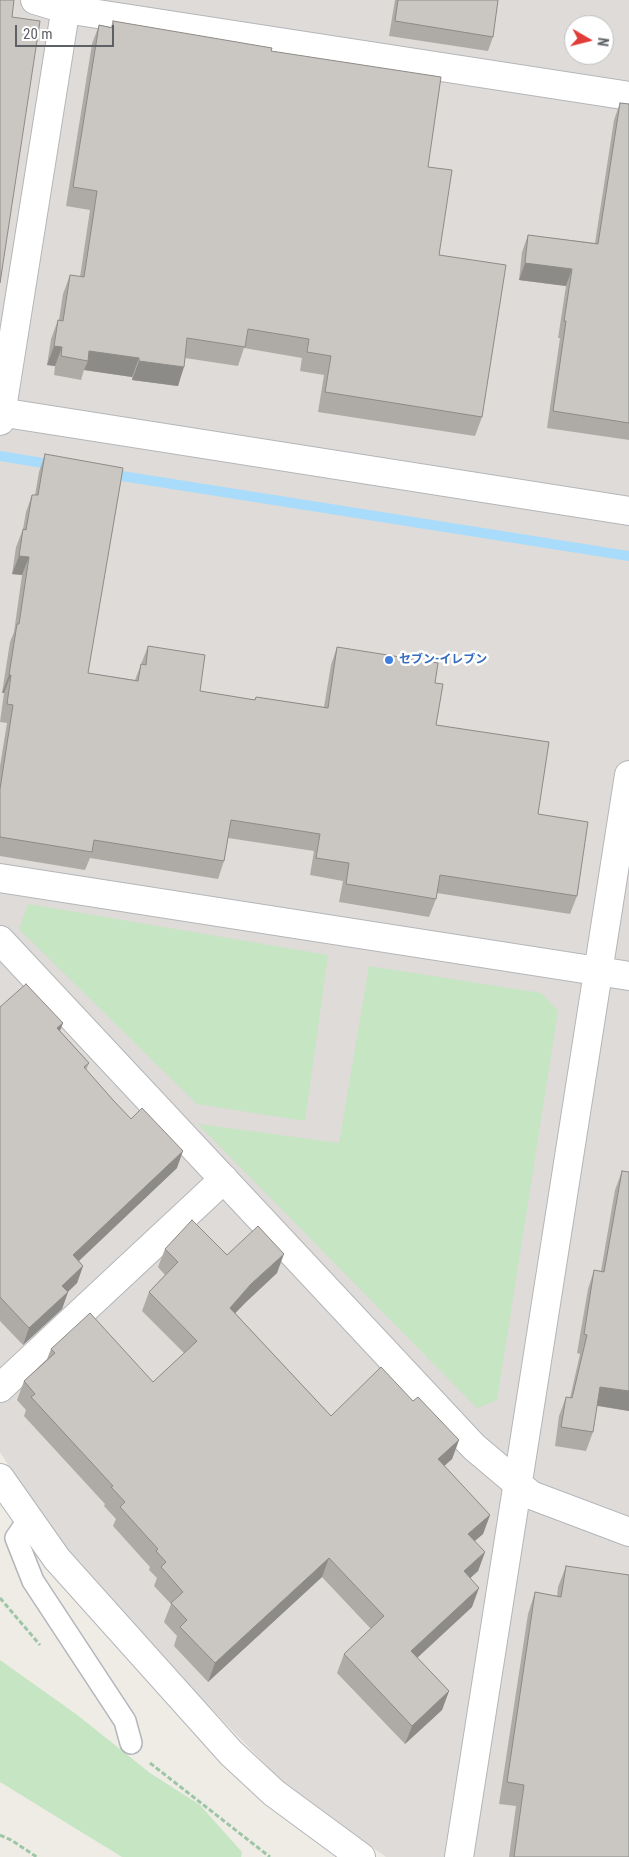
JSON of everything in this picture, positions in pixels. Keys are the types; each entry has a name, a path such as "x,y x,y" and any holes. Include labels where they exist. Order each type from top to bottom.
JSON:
{"street":[{"path":"35,0 629,96"},
{"path":"66,4 0,415 629,511"},
{"path":"459,1857 629,774"},
{"path":"0,878 629,976"},
{"path":"0,940 474,1447 531,1495 629,1532"},
{"path":"0,1388 224,1179"},
{"path":"0,1478 57,1559 231,1753 274,1793 361,1857"},
{"path":"29,1519 16,1538 33,1581 125,1721 131,1743"}],"path":[{"path":"0,1835 37,1857"}],"shaded area":[{"path":"0,0 629,0 629,1857 386,1857 287,1787 73,1565 0,1452"}],"green space":[{"path":"28,904 328,955 305,1121 197,1104 19,929"},
{"path":"369,966 541,993 558,1011 497,1400 477,1408 198,1124 339,1143"},
{"path":"0,1660 76,1714 150,1773 200,1805 242,1852 241,1857 122,1857 0,1782"}],"building":[{"path":"0,0 14,0 12,17 40,21 0,283"},
{"path":"398,0 498,0 493,37 395,21"},
{"path":"113,21 272,48 271,51 441,77 428,167 452,170 439,255 506,265 482,417 325,392 331,356 307,352 309,339 248,329 245,347 187,338 184,367 139,361 139,358 89,351 88,361 61,356 62,347 54,346 58,320 63,321 70,275 84,277 97,191 73,187 99,25 113,28"},
{"path":"620,103 629,104 629,423 553,411 572,269 525,263 528,235 598,244"},
{"path":"45,454 123,468 88,673 138,681 141,664 146,665 148,646 205,655 200,691 255,700 256,697 328,708 337,647 438,663 435,683 443,684 436,725 549,742 538,814 588,822 577,896 440,875 436,899 346,884 349,863 316,858 320,834 231,820 224,861 94,840 92,852 0,837 0,789 13,705 7,704 11,675 9,675 29,557 19,556 23,529 26,530 32,495 38,495"},
{"path":"26,984 63,1023 57,1028 89,1063 84,1067 113,1100 131,1119 142,1108 183,1151 73,1255 83,1266 62,1286 68,1292 29,1328 0,1297 0,1007"},
{"path":"622,1171 629,1172 629,1391 600,1387 593,1432 561,1427 566,1397 572,1398 587,1335 584,1334 594,1270 604,1272"},
{"path":"192,1220 227,1255 258,1226 284,1254 251,1284 230,1308 331,1416 381,1367 413,1401 418,1397 459,1440 438,1459 490,1515 468,1534 485,1552 464,1571 479,1588 411,1651 449,1691 412,1726 344,1654 384,1616 329,1558 215,1663 180,1627 187,1620 171,1603 183,1592 161,1567 166,1562 156,1551 158,1549 120,1507 125,1502 111,1487 113,1486 31,1397 35,1394 24,1381 55,1353 51,1349 90,1313 153,1382 197,1341 149,1292 178,1262 165,1249"},
{"path":"566,1566 629,1575 629,1857 514,1857 524,1785 507,1782 535,1592 561,1597"}],"waterway":[{"path":"0,456 55,465"},
{"path":"109,474 629,556"}],"place":[{"name":"セブン-イレブン","path":"389,660"}]}
